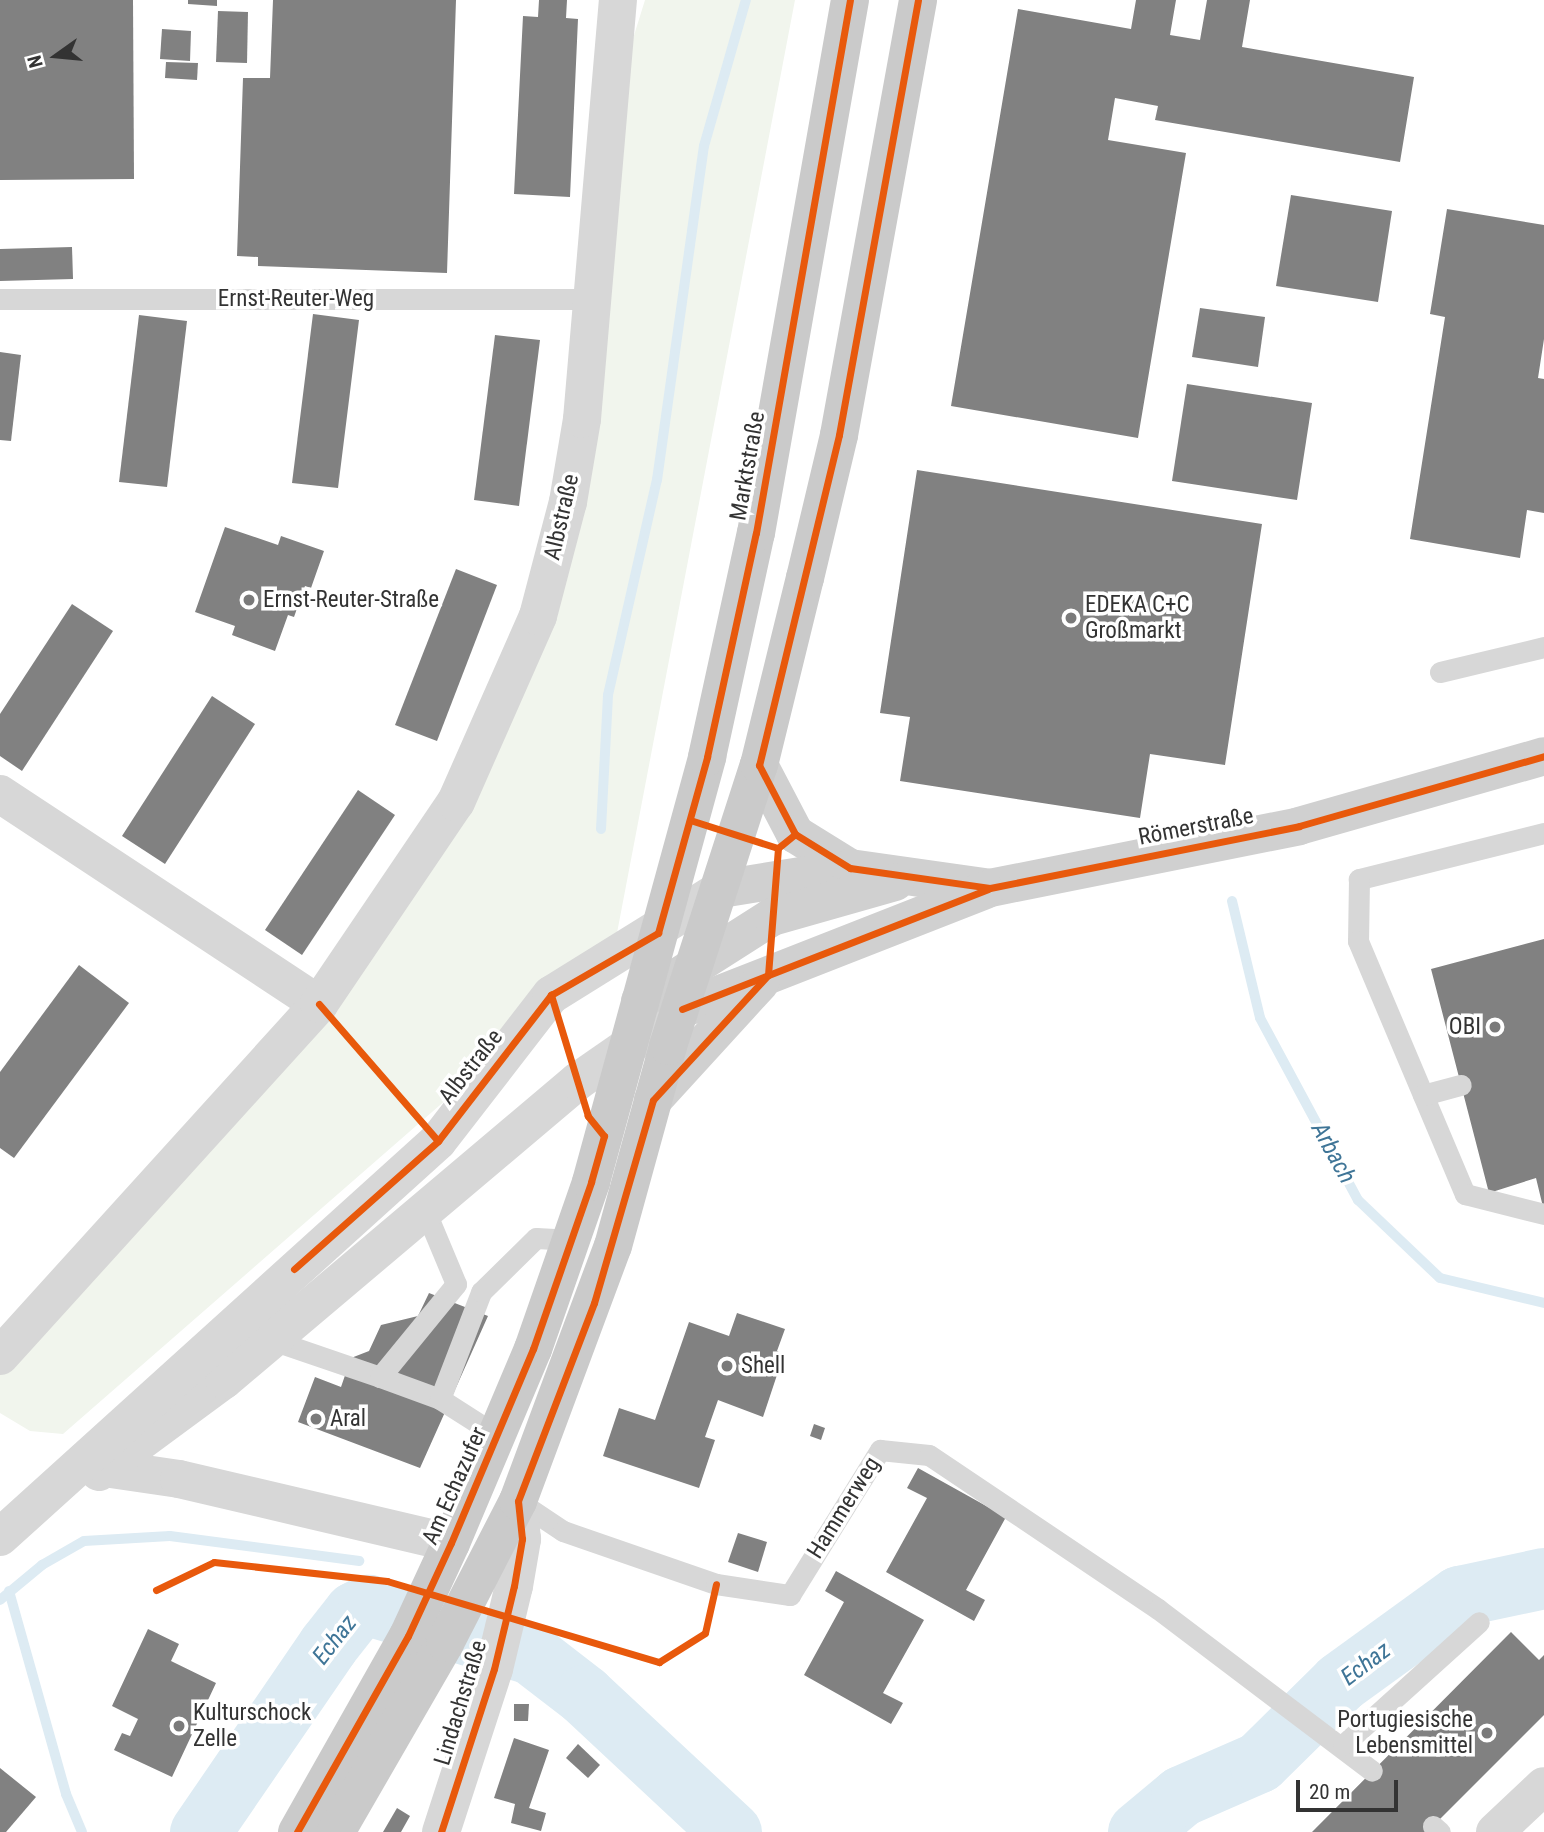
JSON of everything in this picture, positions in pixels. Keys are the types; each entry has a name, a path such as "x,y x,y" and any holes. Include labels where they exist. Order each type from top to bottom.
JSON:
{"main road":[{"name":"Marktstraße","path":"657,933 707,757 756,533 850,0"},
{"path":"336,1832 445,1643 518,1501 594,1303 653,1100 759,765 839,435 918,0"},
{"name":"Römerstraße","path":"721,889 850,868 990,888 1299,826 1544,757"},
{"path":"759,765 795,834 850,868"},
{"name":"Römerstraße","path":"640,1001 698,960 772,917 908,878"},
{"path":"682,1009 990,888"},
{"name":"Am Echazufer","path":"297,1832 408,1636 498,1436 573,1240 657,933"},
{"path":"653,1100 768,975"}],"street":[{"name":"Albstraße","path":"0,1356 319,1004 456,802 538,616 568,502 592,299 618,0"},
{"path":"0,794 319,1004"},
{"name":"Albstraße","path":"0,1537 438,1141 551,995 657,933 721,889"},
{"path":"0,1548 104,1468 173,1421 629,1042 682,1009"},
{"path":"173,1421 179,1479"},
{"path":"104,1468 179,1479 451,1543"},
{"name":"Albstraße","path":"0,1505 48,1491"},
{"name":"Lindachstraße","path":"442,1832 494,1669 514,1586 522,1539 518,1501"},
{"path":"1495,1832 1544,1786"}],"lane":[{"name":"Ernst-Reuter-Weg","path":"0,299 592,299"},
{"path":"1440,672 1544,647"},
{"path":"1544,833 1359,879 1358,941 1465,1194 1544,1214"},
{"path":"1423,1095 1461,1085"},
{"path":"380,1377 456,1284 425,1210"},
{"path":"440,1399 481,1292 536,1238 573,1240"},
{"path":"272,1340 440,1399 498,1436"},
{"name":"Hammerweg","path":"518,1501 563,1531 588,1540 716,1584 790,1595 880,1450 929,1455 1259,1683 1336,1741"},
{"path":"1372,1771 1336,1741 1479,1622"}],"shaded area":[{"path":"645,0 795,0 613,954 63,1434 30,1431 0,1413 0,1374 331,1012 548,615 604,132"},
{"path":"534,1645 575,1682 584,1695 525,1663"}],"building":[{"path":"0,0 133,0 134,179 0,180"},
{"path":"188,0 217,0 217,6 188,4"},
{"path":"273,0 456,0 447,273 258,266 258,257 237,256 243,78 270,78"},
{"path":"539,0 567,0 566,18 578,19 570,197 514,194 523,16 538,17"},
{"path":"1136,0 1176,0 1170,35 1200,40 1207,0 1250,0 1242,47 1414,77 1400,162 1155,120 1158,106 1115,98 1108,140 1186,153 1138,438 951,406 1018,9 1131,29"},
{"path":"218,11 248,12 247,63 216,62"},
{"path":"162,29 191,31 190,61 160,59"},
{"path":"166,62 198,63 197,80 165,78"},
{"path":"1291,195 1392,211 1378,302 1276,286"},
{"path":"1447,209 1544,225 1544,339 1538,378 1544,379 1544,513 1527,510 1520,558 1410,539 1445,317 1430,314"},
{"path":"72,247 73,279 0,281 0,249"},
{"path":"1200,308 1265,317 1258,367 1192,357"},
{"path":"313,314 359,320 338,488 292,483"},
{"path":"139,315 187,321 167,487 119,482"},
{"path":"495,335 540,340 519,506 474,500"},
{"path":"0,352 21,355 11,441 0,440"},
{"path":"1187,384 1312,403 1297,500 1172,481"},
{"name":"EDEKA C+C Großmarkt","path":"917,470 1262,524 1225,765 1150,754 1140,818 900,781 910,717 880,713"},
{"name":"Ernst-Reuter-Straße","path":"225,527 278,545 281,536 324,551 311,588 305,586 294,617 288,615 275,651 232,635 235,626 195,612"},
{"path":"456,569 497,585 437,741 395,725"},
{"path":"72,604 113,631 22,771 0,756 0,714"},
{"path":"212,696 255,724 165,864 122,836"},
{"path":"358,790 395,815 302,955 265,930"},
{"name":"OBI","path":"1544,939 1543,1207 1536,1178 1489,1193 1431,969"},
{"path":"79,965 129,1003 14,1158 0,1148 0,1072"},
{"path":"429,1293 488,1316 420,1468 298,1422 315,1377 341,1387 351,1358 369,1351 381,1325 418,1316"},
{"path":"737,1313 785,1329 777,1351 784,1354 763,1417 718,1400 705,1437 715,1440 699,1488 603,1456 619,1408 655,1420 689,1322 729,1336"},
{"path":"814,1424 825,1428 821,1440 810,1436"},
{"path":"918,1468 1006,1517 966,1590 985,1600 974,1621 886,1572 927,1498 907,1488"},
{"path":"738,1533 767,1542 758,1572 728,1562"},
{"path":"836,1571 924,1620 883,1693 903,1703 891,1724 804,1675 844,1602 825,1591"},
{"path":"148,1629 179,1644 171,1661 216,1683 172,1777 114,1750 122,1733 130,1736 138,1719 112,1706"},
{"path":"1511,1632 1539,1660 1544,1655 1544,1715 1427,1832 1312,1832"},
{"path":"514,1704 529,1704 528,1721 514,1721"},
{"path":"514,1738 549,1750 529,1808 546,1813 541,1831 511,1823 515,1804 494,1798"},
{"path":"578,1744 600,1765 588,1778 566,1758"},
{"path":"0,1768 36,1797 6,1832 0,1832"},
{"path":"397,1808 410,1816 401,1832 383,1832"}],"waterway":[{"path":"601,829 608,695 657,480 704,146 746,0"},
{"name":"Arbach","path":"1232,901 1260,1018 1358,1200 1440,1278 1544,1303"},
{"path":"0,1600 42,1565 84,1541 170,1536 359,1561"},
{"name":"Echaz","path":"1138,1832 1181,1796 1259,1762 1340,1682 1459,1596 1544,1578"},
{"path":"9,1591 66,1794 82,1832"},
{"name":"Echaz","path":"200,1832 328,1645 354,1612 368,1605 531,1654 584,1695 731,1832"}],"cycle path":[{"path":"294,1269 438,1141 551,995 658,933 707,757 756,533 850,0"},
{"path":"918,0 839,435 759,765 795,834 850,868 990,888 1299,826 1544,756"},
{"path":"690,820 778,848"},
{"path":"441,1832 494,1669 514,1586 522,1539 518,1501 594,1303 653,1100 768,975 778,848 795,834"},
{"path":"682,1009 988,889"},
{"path":"297,1832 408,1636 451,1543 533,1349 591,1182 604,1136 588,1116 551,995"},
{"path":"319,1004 438,1141"},
{"path":"156,1590 214,1562 387,1581 659,1662 705,1633 716,1584"}],"place":[{"name":"Ernst-Reuter-Straße","path":"249,600"},
{"name":"EDEKA C+C Großmarkt","path":"1071,618"},
{"name":"OBI","path":"1495,1027"},
{"name":"Shell","path":"727,1366"},
{"name":"Aral","path":"316,1419"},
{"name":"Kulturschock Zelle","path":"179,1726"},
{"name":"Portugiesische Lebensmittel","path":"1487,1733"}]}
